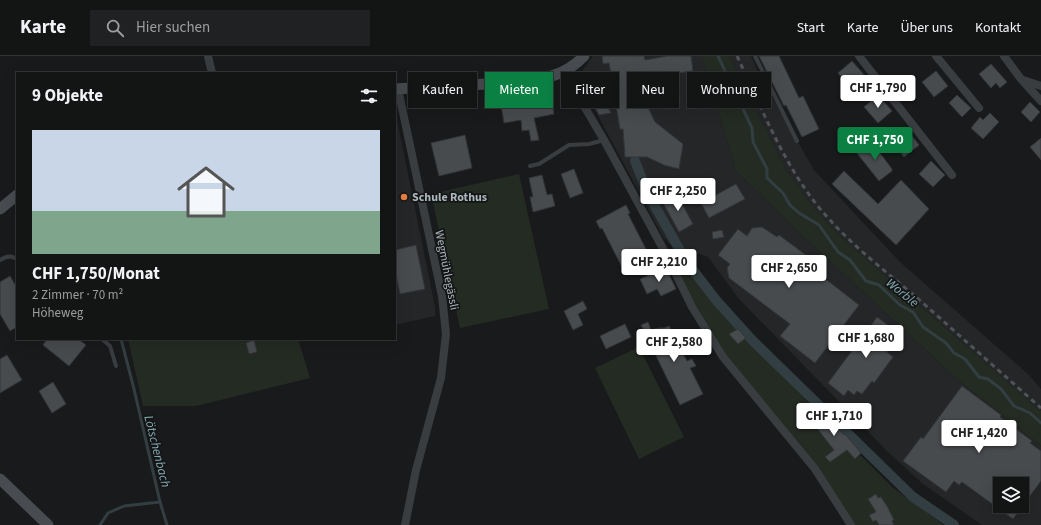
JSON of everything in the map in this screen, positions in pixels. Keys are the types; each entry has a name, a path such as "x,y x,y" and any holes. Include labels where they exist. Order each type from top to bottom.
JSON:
{"main road":[{"path":"564,72 584,56"},
{"path":"396,89 525,82 554,77 561,74"},
{"path":"0,210 16,196"},
{"path":"0,479 48,525"}],"street":[{"path":"208,56 212,72"},
{"path":"859,56 952,175"},
{"path":"936,56 979,108"},
{"path":"1004,56 1021,79 1041,100"},
{"path":"1021,79 1041,86"},
{"name":"Wegmühlegässli","path":"396,89 442,296 446,334 441,378 416,470 404,525"},
{"path":"586,108 667,256 692,307 723,357 815,469 845,513 851,525"}],"lane":[{"path":"755,56 797,141"},
{"path":"530,166 539,164 569,146 589,144 604,140"},
{"path":"0,260 12,256 16,258"},
{"path":"103,340 110,346 116,366"}],"shaded area":[{"path":"593,56 702,56 707,72 687,72 687,108 717,108 736,171 804,237 956,378 1041,446 1041,525 982,525 923,484 887,451 739,299 708,257 669,243 663,237 594,108 619,108 619,72 582,72"},
{"path":"702,56 729,56 737,72 707,72"},
{"path":"729,56 751,56 758,72 737,72"},
{"path":"771,96 814,170 900,262 1029,375 1041,389 1041,411 840,236 815,209 786,170 755,108 771,108"},
{"path":"717,108 755,108 786,170 815,209 840,236 1041,411 1041,446 956,378 804,237 736,171"},
{"name":"Schule Rothus","path":"396,115 435,307 435,316 396,325"},
{"path":"519,174 549,309 460,328 431,194"},
{"path":"683,263 714,303 750,344 892,487 944,525 851,525 845,513 723,357 673,268"},
{"path":"128,340 298,340 310,378 196,406 143,406"},
{"path":"639,347 684,437 639,459 595,368"}],"building":[{"path":"602,56 644,56 645,60 667,56 691,56 693,71 679,73 627,72 627,108 648,108 655,122 683,144 679,169 664,165 647,157 625,157 623,129 620,129 616,108 619,108 619,72 610,72 609,63 603,64"},
{"path":"759,56 779,56 799,98 803,96 819,129 802,137 786,105 784,106 771,80 771,72 767,72"},
{"path":"852,61 866,77 851,89 838,73"},
{"path":"991,64 1007,82 1000,88 996,83 991,88 979,74"},
{"path":"936,71 948,86 934,97 922,82"},
{"path":"878,95 892,111 878,123 864,107"},
{"path":"957,95 971,108 962,117 949,103"},
{"path":"1030,102 1040,112 1031,122 1021,112"},
{"path":"502,108 553,108 554,114 534,118 539,140 531,141 529,130 522,131 521,120 504,123"},
{"path":"595,108 608,108 611,113 599,115"},
{"path":"990,113 999,122 983,139 971,128 980,117 983,120"},
{"path":"905,127 919,145 904,157 890,139"},
{"path":"465,135 472,168 439,176 431,143"},
{"path":"1041,138 1041,160 1030,147"},
{"path":"871,141 892,169 892,171 879,181 856,152"},
{"path":"931,161 945,175 933,187 919,174"},
{"path":"574,169 583,193 570,198 561,174"},
{"path":"844,171 878,204 901,180 929,209 896,245 832,184"},
{"path":"542,175 547,195 552,194 555,206 533,212 530,197 533,197 529,178"},
{"path":"736,184 745,199 709,218 701,203"},
{"path":"676,193 693,224 679,232 662,201"},
{"path":"626,205 630,213 628,214 649,255 649,258 624,271 602,228 600,229 596,221"},
{"path":"762,227 777,237 779,235 818,264 814,270 859,305 815,363 780,336 790,324 729,278 727,268 730,264 718,255 738,229 747,236 752,228"},
{"path":"722,230 724,237 713,239 712,232"},
{"path":"416,245 425,289 400,294 396,274 396,250"},
{"path":"666,268 676,289 661,296 657,289 647,294 640,279"},
{"path":"10,276 16,286 16,328 10,331 0,314 0,282"},
{"path":"583,301 587,309 578,314 583,325 573,330 564,311"},
{"path":"877,317 900,334 887,352 893,357 874,383 872,381 862,394 857,391 854,395 848,390 844,396 828,383 851,352 848,349 861,332 864,335"},
{"path":"648,322 651,330 669,326 673,333 668,337 674,336 687,361 692,359 696,366 690,368 703,394 680,405 641,325"},
{"path":"625,324 631,337 606,349 600,336"},
{"path":"738,329 746,338 738,344 729,334"},
{"path":"46,340 79,340 86,345 69,366 43,345"},
{"path":"254,340 257,352 249,354 246,343"},
{"path":"7,355 22,380 0,393 0,359"},
{"path":"53,382 66,404 52,413 39,391"},
{"path":"962,386 1001,415 1000,417 1032,441 1030,443 1041,451 1041,481 1029,497 1029,477 993,477 993,504 962,482 959,485 954,481 946,492 903,461 921,437 923,439"},
{"path":"819,410 824,416 826,415 844,435 845,434 861,453 855,459 847,450 830,462 825,457 834,450 809,418"},
{"path":"876,494 878,498 881,497 887,506 894,520 892,521 894,525 879,525 876,520 873,522 869,515 876,512 868,499"},
{"path":"1005,513 1017,513 1013,519"}],"waterway":[{"name":"Worble","path":"718,56 752,128 753,142 767,169 767,178 783,193 790,205 799,213 819,225 838,252 850,260 866,281 879,285 900,305 913,312 923,327 946,343 954,353 965,359 979,377 988,379 1001,389 1014,406 1030,413 1041,423"},
{"path":"635,161 648,194 686,261 716,300 753,341 913,497 954,525"},
{"name":"Lötschenbach","path":"100,525 108,513 124,506 160,502 121,340"},
{"path":"160,502 167,525"}],"railway":[{"path":"737,56 787,160 819,208 873,261 916,297 1041,408"}],"place":[{"name":"Schule Rothus","path":"404,197"}]}
